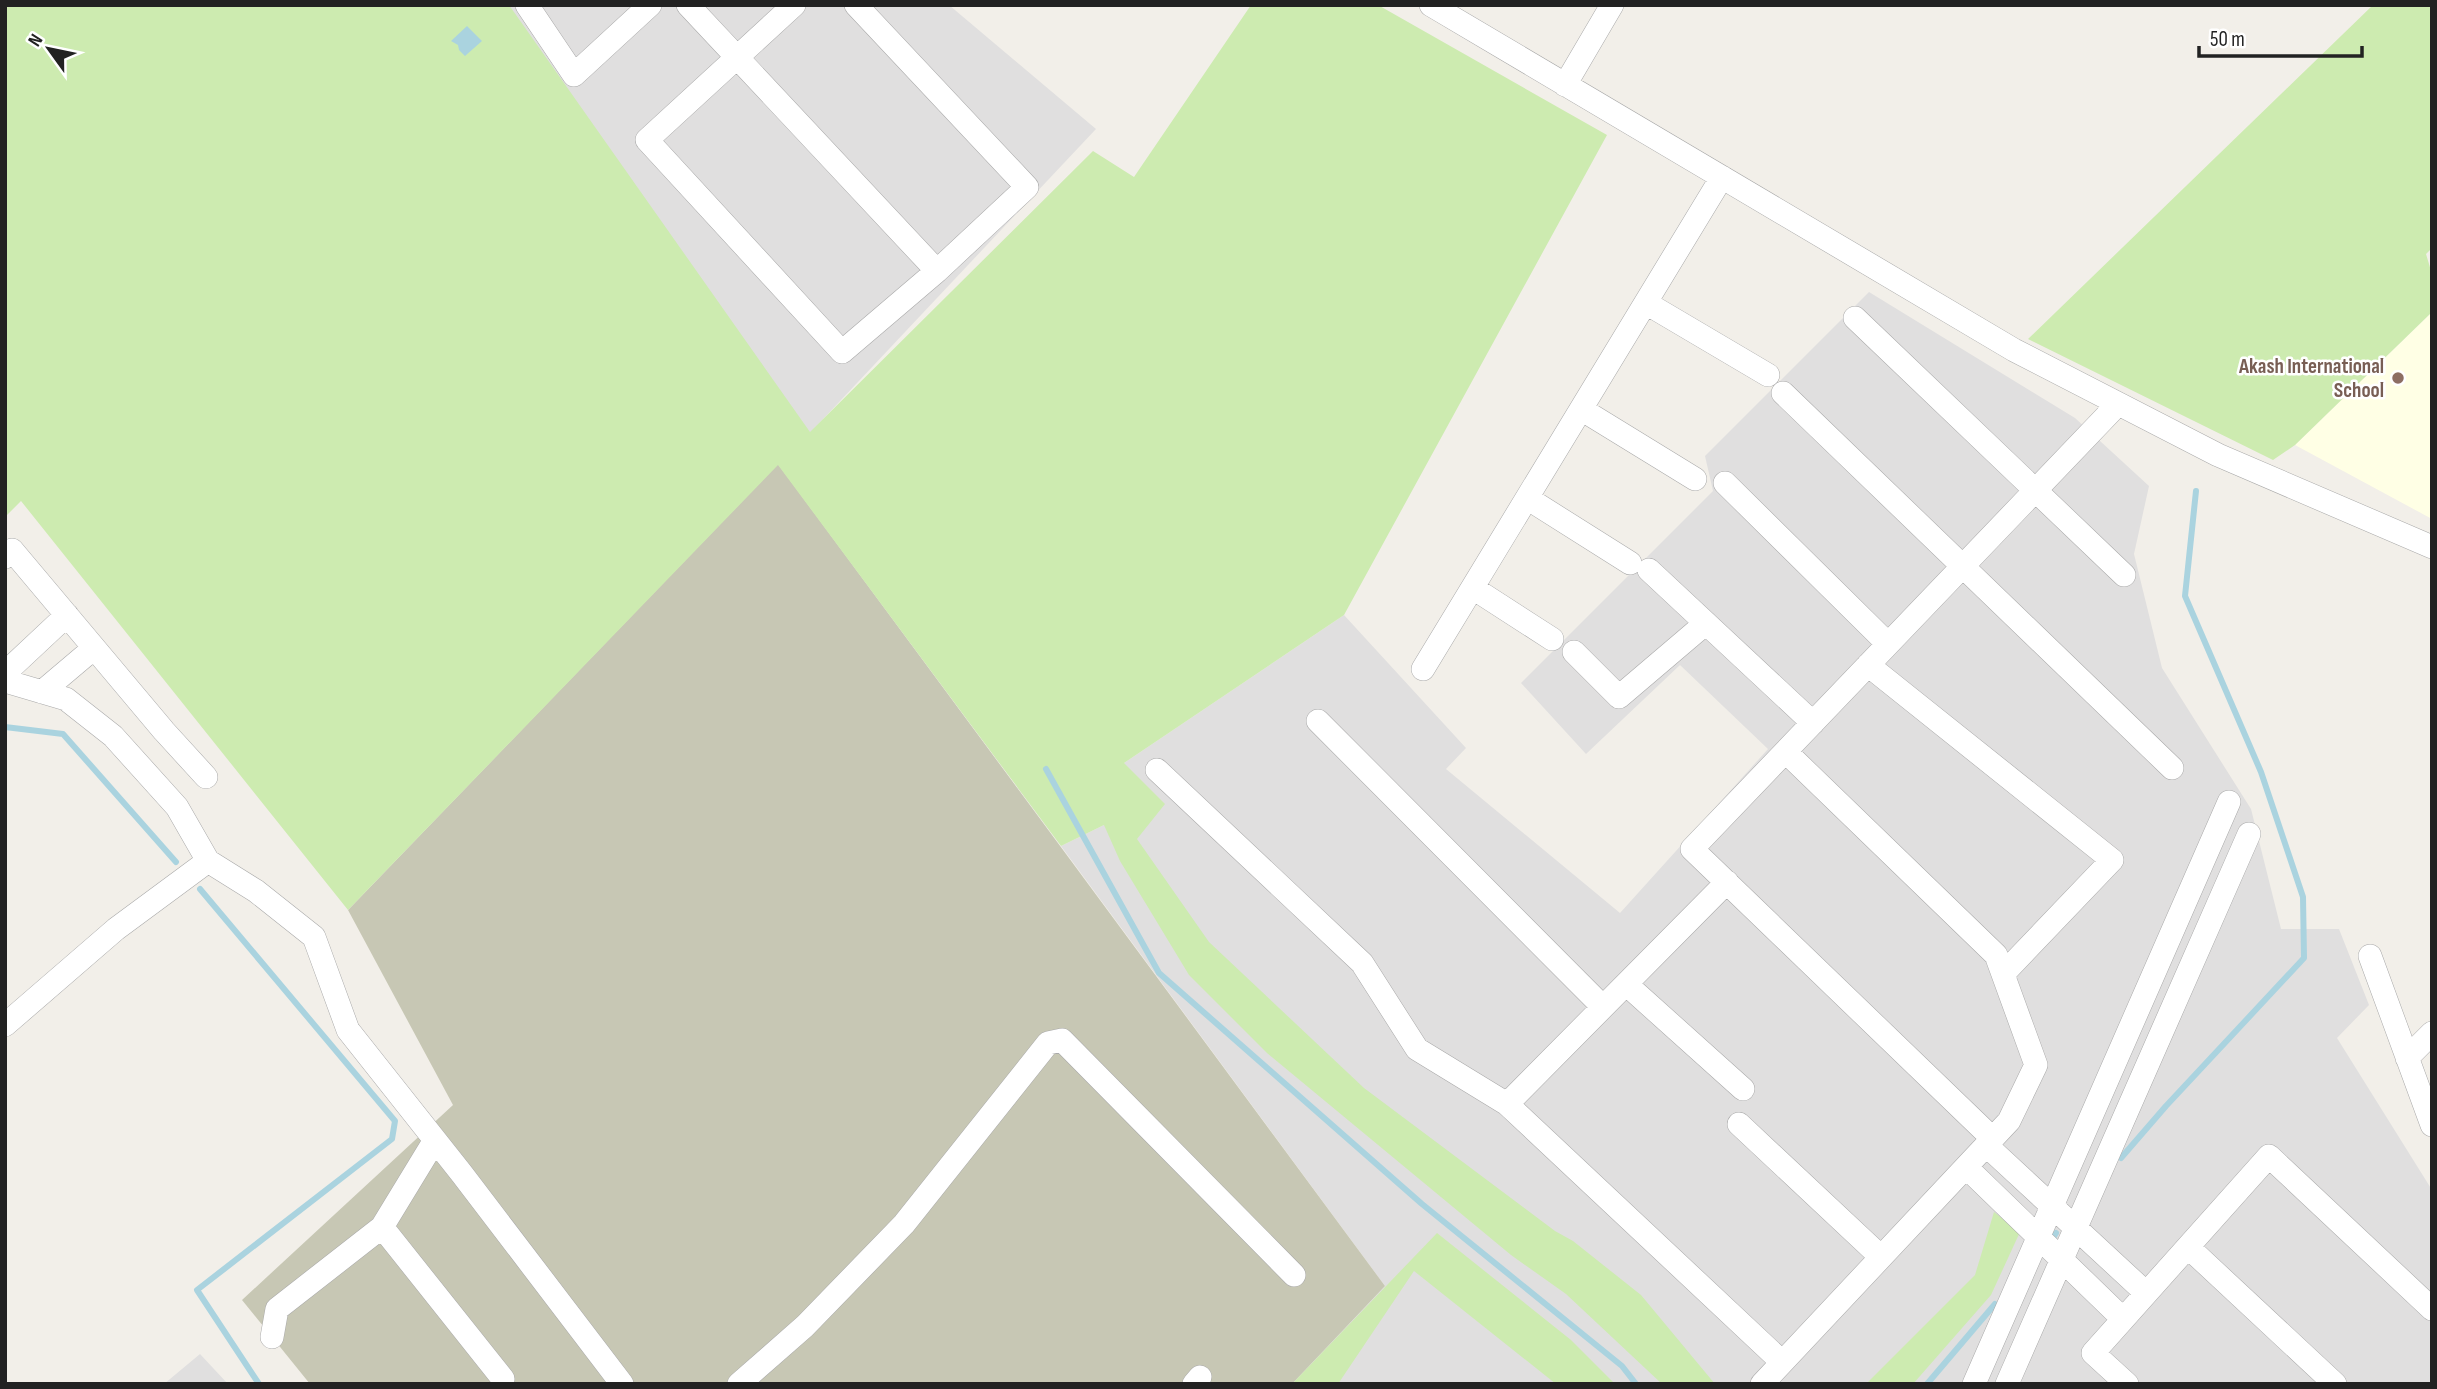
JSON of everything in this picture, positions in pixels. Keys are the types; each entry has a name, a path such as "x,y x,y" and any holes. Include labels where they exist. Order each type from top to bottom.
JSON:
{"street":[{"path":"527,5 574,75 650,5"},
{"path":"688,5 937,271"},
{"path":"794,5 648,140 842,352 937,271 1027,187 856,5"},
{"path":"1431,5 2014,350 2218,455 2429,542"},
{"path":"1565,85 1612,5"},
{"path":"1423,669 1722,177"},
{"path":"1646,303 1768,375"},
{"path":"1855,318 2124,575"},
{"path":"1783,394 2172,768"},
{"path":"2118,404 1692,849 2052,1205 2146,1293"},
{"path":"1581,409 1695,479"},
{"path":"1725,483 1888,644"},
{"path":"1527,498 1640,566 1706,623 1813,723"},
{"path":"5,556 12,550 206,778"},
{"path":"1473,588 1552,639"},
{"path":"5,673 67,615"},
{"path":"1574,653 1619,697 1706,623"},
{"path":"42,692 94,648"},
{"path":"1868,664 2112,860 2004,974"},
{"path":"5,681 66,699 113,736 177,807 208,861 256,891 314,937 348,1030 622,1384"},
{"path":"1318,721 1602,1007"},
{"path":"1762,1384 2009,1121 2036,1065 1996,954 1786,752"},
{"path":"1157,770 1362,963 1418,1049 1507,1104 1782,1362"},
{"path":"1974,1384 2229,802"},
{"path":"2007,1384 2249,834"},
{"path":"5,1025 116,929 208,861"},
{"path":"1507,1104 1727,882"},
{"path":"2370,956 2432,1125"},
{"path":"1626,984 1743,1089"},
{"path":"2407,1058 2432,1032"},
{"path":"739,1384 805,1326 904,1224 1048,1043 1062,1041 1294,1275"},
{"path":"1739,1124 1881,1257"},
{"path":"272,1337 277,1310 382,1227 435,1140"},
{"path":"2127,1384 2093,1353 2269,1156 2432,1310"},
{"path":"1966,1167 2123,1320"},
{"path":"382,1227 503,1379"},
{"path":"2188,1247 2335,1384"}],"shaded area":[{"path":"505,5 949,5 1096,129 810,433"},
{"path":"1869,292 2075,418 2149,486 2134,554 2162,668 2251,809 2281,929 2339,929 2369,1005 2337,1038 2432,1190 2432,1384 1292,1384 1385,1286 1061,846 1104,825 1124,763 1344,615 1466,748 1446,769 1620,913 1768,749 1680,665 1586,754 1521,683 1713,491 1705,456"},
{"name":"Akash International School","path":"2432,312 2432,519 2295,445"},
{"path":"778,464 1385,1286 1292,1384 310,1384 242,1300 453,1105 348,910"},
{"path":"200,1354 228,1384 164,1384"}],"green space":[{"path":"5,5 509,5 810,432 1093,151 1134,177 1251,5 1378,5 1607,135 1344,615 1124,763 1165,804 1137,839 1209,942 1364,1088 1555,1231 1573,1241 1641,1295 1715,1384 1662,1384 1566,1294 1511,1255 1267,1053 1189,975 1120,861 1104,825 1061,846 778,465 348,910 21,501 5,517"},
{"path":"2373,5 2432,5 2432,248 2426,254 2432,274 2432,312 2295,445 2273,460 2028,339"},
{"path":"1994,1212 2020,1232 1991,1295 1913,1384 1866,1384 1975,1275"},
{"path":"1437,1233 1571,1340 1615,1384 1556,1384 1414,1271 1338,1384 1292,1384"}],"water":[{"path":"467,26 482,41 465,56 458,45 451,41"}],"waterway":[{"path":"2121,1158 2304,958 2303,897 2261,772 2185,596 2196,491"},
{"path":"5,727 63,734 176,862"},
{"path":"1046,769 1159,973 1422,1204 1622,1366 1636,1384"},
{"path":"200,889 395,1121 392,1139 197,1290 259,1384"},
{"path":"1927,1384 1995,1304"}],"place":[{"name":"Akash International School","path":"2398,378"}]}
